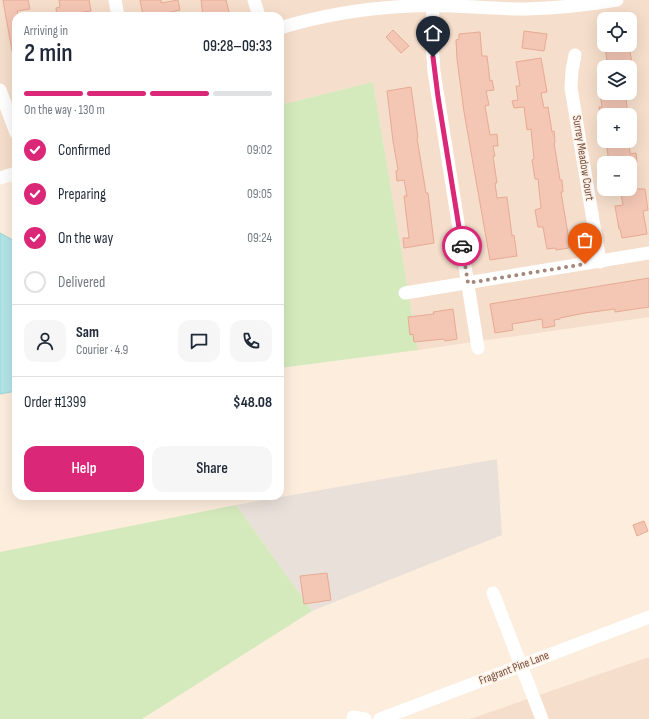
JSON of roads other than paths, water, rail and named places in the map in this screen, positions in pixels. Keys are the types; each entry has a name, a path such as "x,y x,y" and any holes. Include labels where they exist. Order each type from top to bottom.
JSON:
{"street":[{"path":"115,0 117,12"},
{"path":"254,0 258,12"},
{"path":"284,27 329,16 379,8 433,5 501,4 557,7 617,0"},
{"path":"433,5 432,43 434,72 478,348"},
{"name":"Surrey Meadow Court","path":"574,55 571,88 600,262"},
{"path":"0,90 12,122"},
{"path":"0,178 12,174"},
{"path":"405,293 649,254"},
{"path":"494,593 542,719"},
{"name":"Fragrant Pine Lane","path":"380,719 522,666 649,616"}],"water":[{"path":"0,233 12,240 12,392 0,394"}]}
